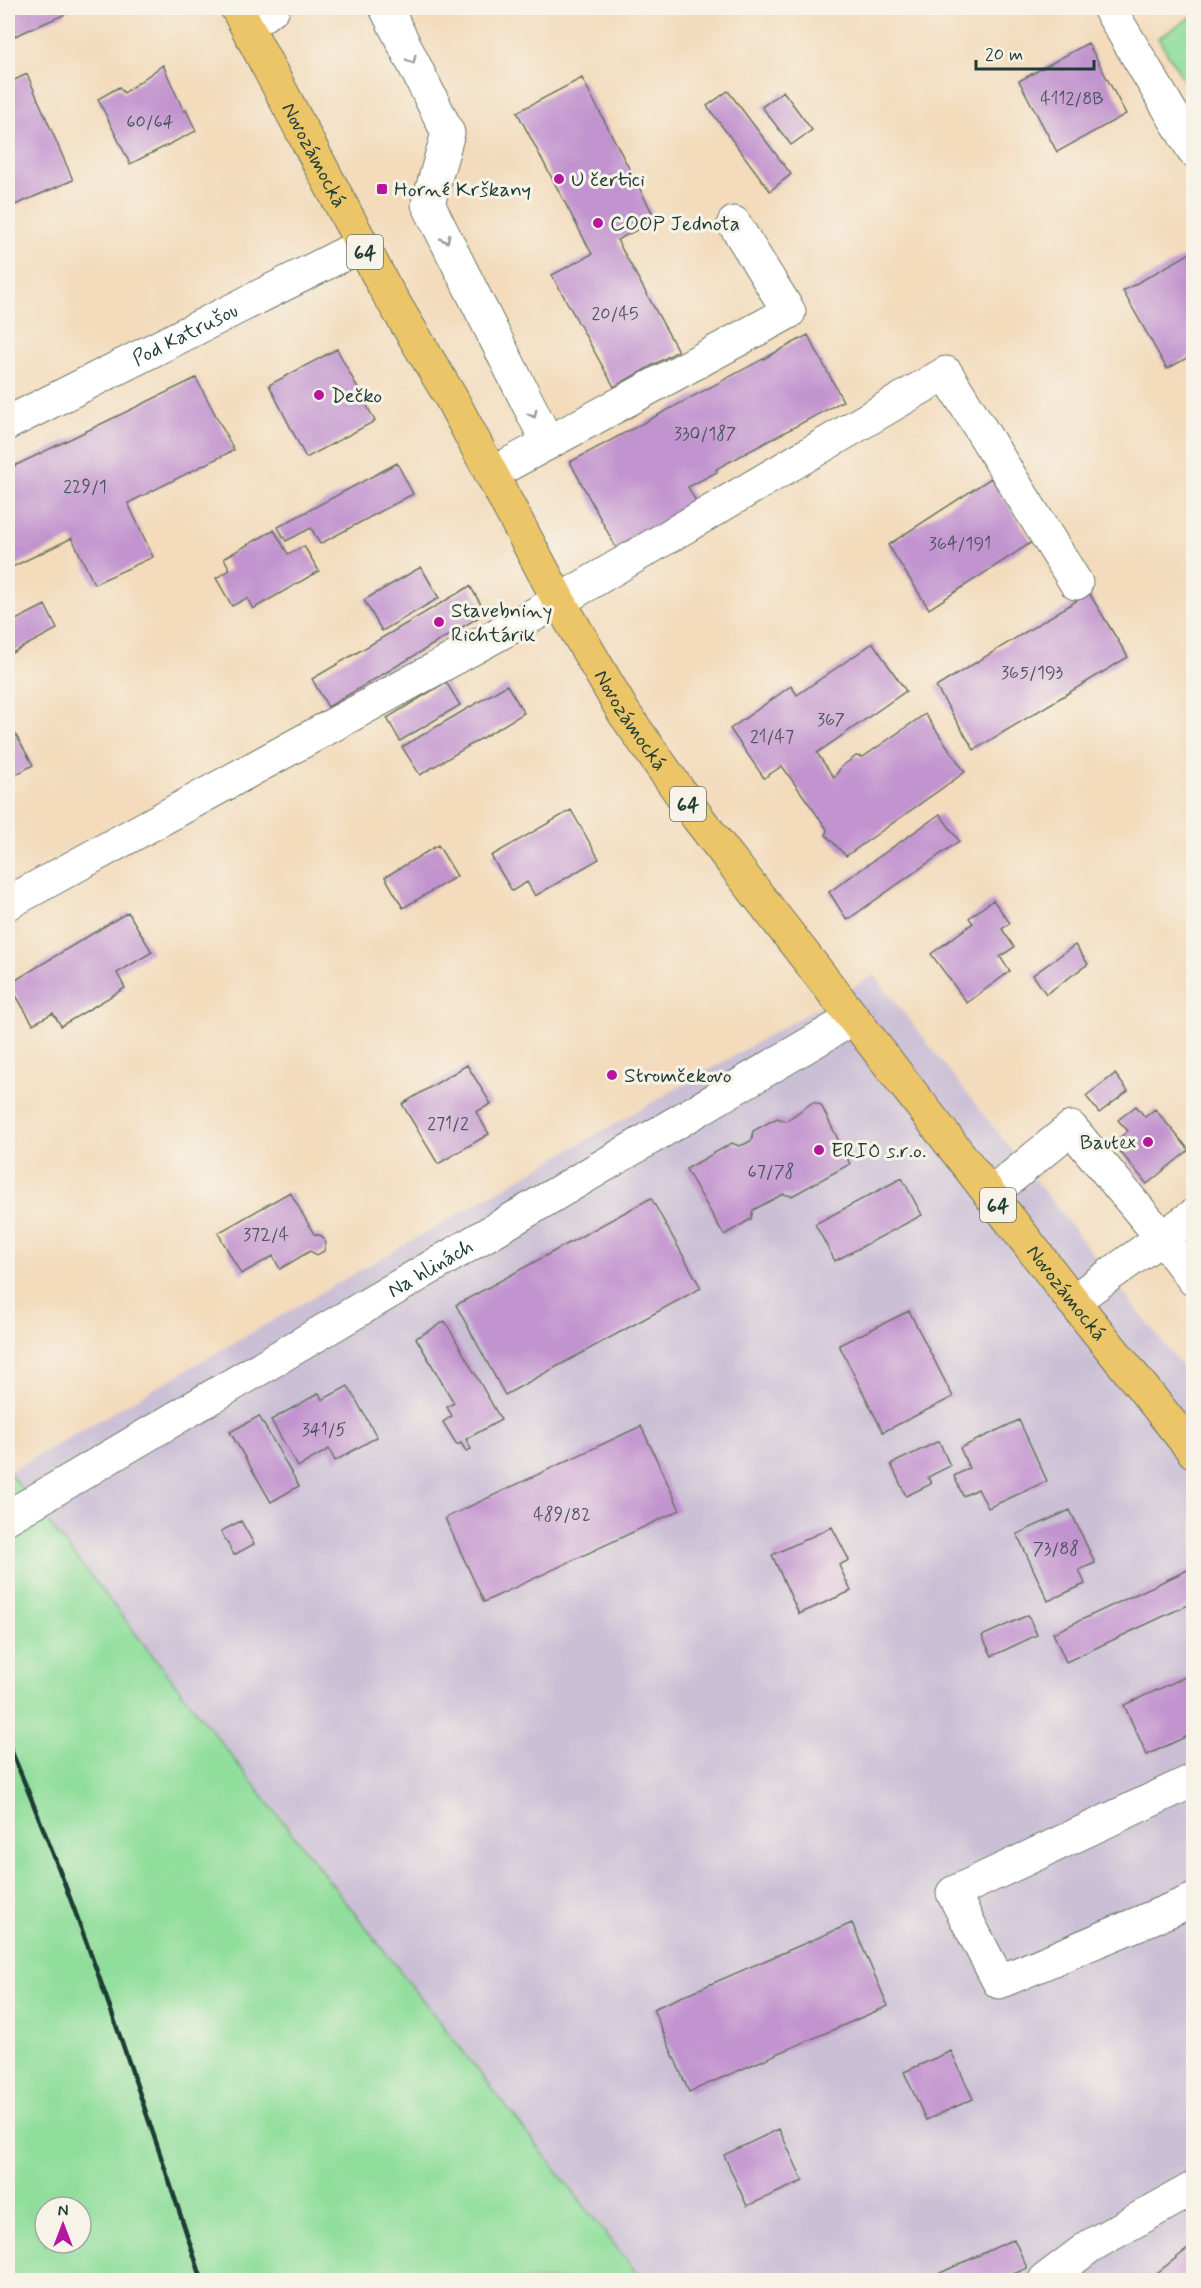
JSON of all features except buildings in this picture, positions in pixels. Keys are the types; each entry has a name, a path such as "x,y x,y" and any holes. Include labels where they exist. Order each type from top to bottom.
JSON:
{"main road":[{"name":"Novozámocká","path":"242,17 362,245 450,396 559,602 624,713 698,818 852,1019 1194,1452"}],"street":[{"path":"242,17 273,8"},
{"path":"386,8 448,133 428,204 548,443"},
{"path":"1109,8 1194,151"},
{"path":"491,474 789,312 734,223"},
{"name":"Pod Katrušou","path":"8,423 362,245"},
{"path":"8,903 559,602 946,373 1076,583"},
{"name":"Na hlinách","path":"8,1517 852,1019"},
{"path":"990,1195 1071,1128 1194,1280"},
{"path":"1073,1301 1194,1215"},
{"path":"1194,1780 953,1893 999,1982 1194,1900"},
{"path":"1045,2280 1090,2246 1194,2188"}],"shaded area":[{"path":"874,975 1193,1381 1193,2280 642,2280 9,1472"}],"green space":[{"path":"1193,16 1193,95 1158,38"},
{"path":"8,1470 642,2280 8,2280"}],"railway":[{"path":"8,1743 87,1943 202,2280"}],"place":[{"name":"U čertici","path":"559,179"},
{"name":"Horné Krškany","path":"382,189"},
{"name":"COOP Jednota","path":"598,223"},
{"name":"Dečko","path":"319,395"},
{"name":"Stavebniny Richtárik","path":"439,622"},
{"name":"Stromčekovo","path":"612,1075"},
{"name":"Bautex","path":"1148,1142"},
{"name":"ERIO s.r.o.","path":"819,1150"}]}
